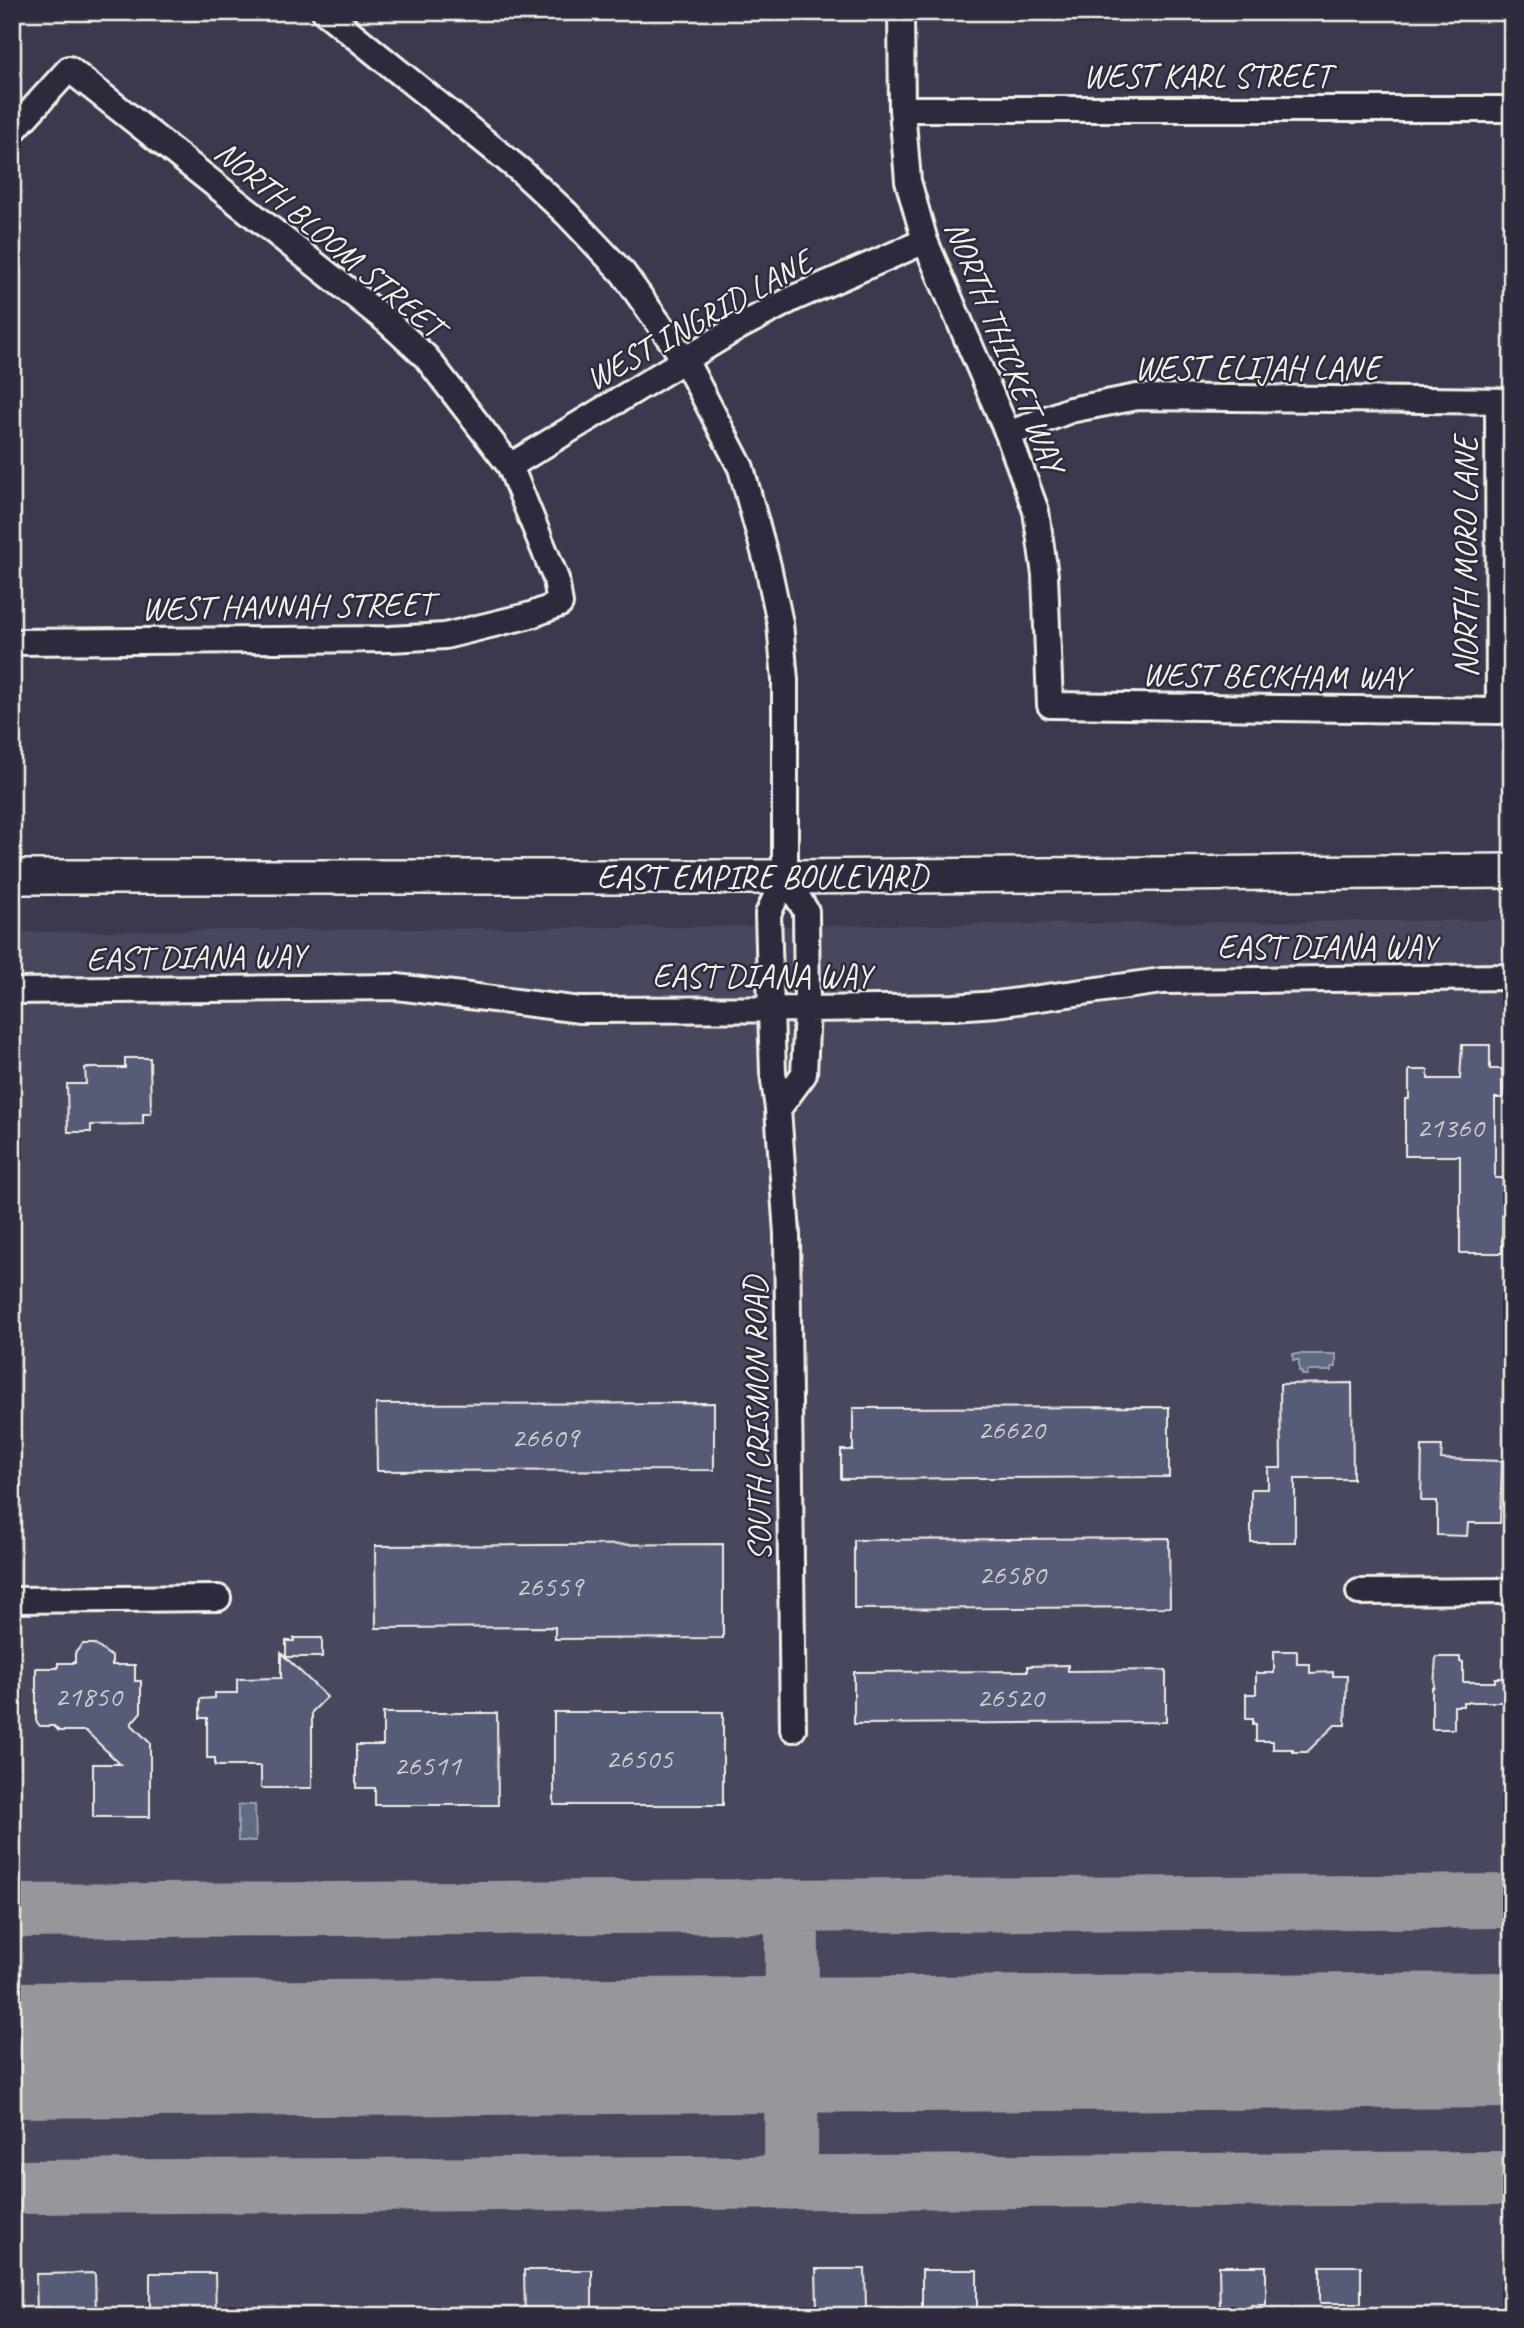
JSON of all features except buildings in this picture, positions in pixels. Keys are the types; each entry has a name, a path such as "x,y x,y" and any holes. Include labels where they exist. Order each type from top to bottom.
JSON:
{"street":[{"path":"325,12 521,170 623,273 685,360 741,468 768,566 780,623 785,680 785,877 806,911 807,1009 804,1074 778,1109"},
{"name":"NORTH THICKET WAY","path":"901,12 902,108 908,181 925,241 1008,434 1036,511 1045,575 1050,705"},
{"name":"NORTH BLOOM STREET","path":"12,132 69,69 387,321 426,357 510,466 556,579 560,604"},
{"name":"WEST KARL STREET","path":"902,108 1512,108"},
{"name":"WEST INGRID LANE","path":"510,466 737,328 794,299 925,241"},
{"name":"WEST ELIJAH LANE","path":"1008,434 1070,410 1137,397 1505,401"},
{"name":"NORTH MORO LANE","path":"1499,711 1505,401"},
{"name":"WEST HANNAH STREET","path":"12,642 390,639 445,636 531,615 560,604"},
{"name":"WEST BECKHAM WAY","path":"1050,705 1499,711"},
{"name":"EAST EMPIRE BOULEVARD","path":"12,877 785,877 1512,871"},
{"name":"SOUTH CRISMON ROAD","path":"785,877 768,914 773,1073 787,1234 793,1729"},
{"name":"EAST DIANA WAY","path":"12,991 397,987 580,1010 807,1009 996,1004 1162,981 1512,977"},
{"path":"1359,1592 1512,1591"},
{"path":"12,1600 218,1598"}],"shaded area":[{"path":"1512,920 1512,2316 12,2316 12,932"},
{"path":"1293,1354 1336,1354 1336,1367 1332,1367 1332,1371 1307,1371 1307,1375 1302,1375 1299,1371 1299,1360 1293,1360"},
{"path":"238,1805 255,1805 256,1841 238,1841"}],"taxiway":[{"path":"12,1911 1512,1901"},
{"path":"791,2183 792,1906"},
{"path":"12,2187 1512,2178"}],"runway":[{"path":"12,2050 1512,2040"}]}
